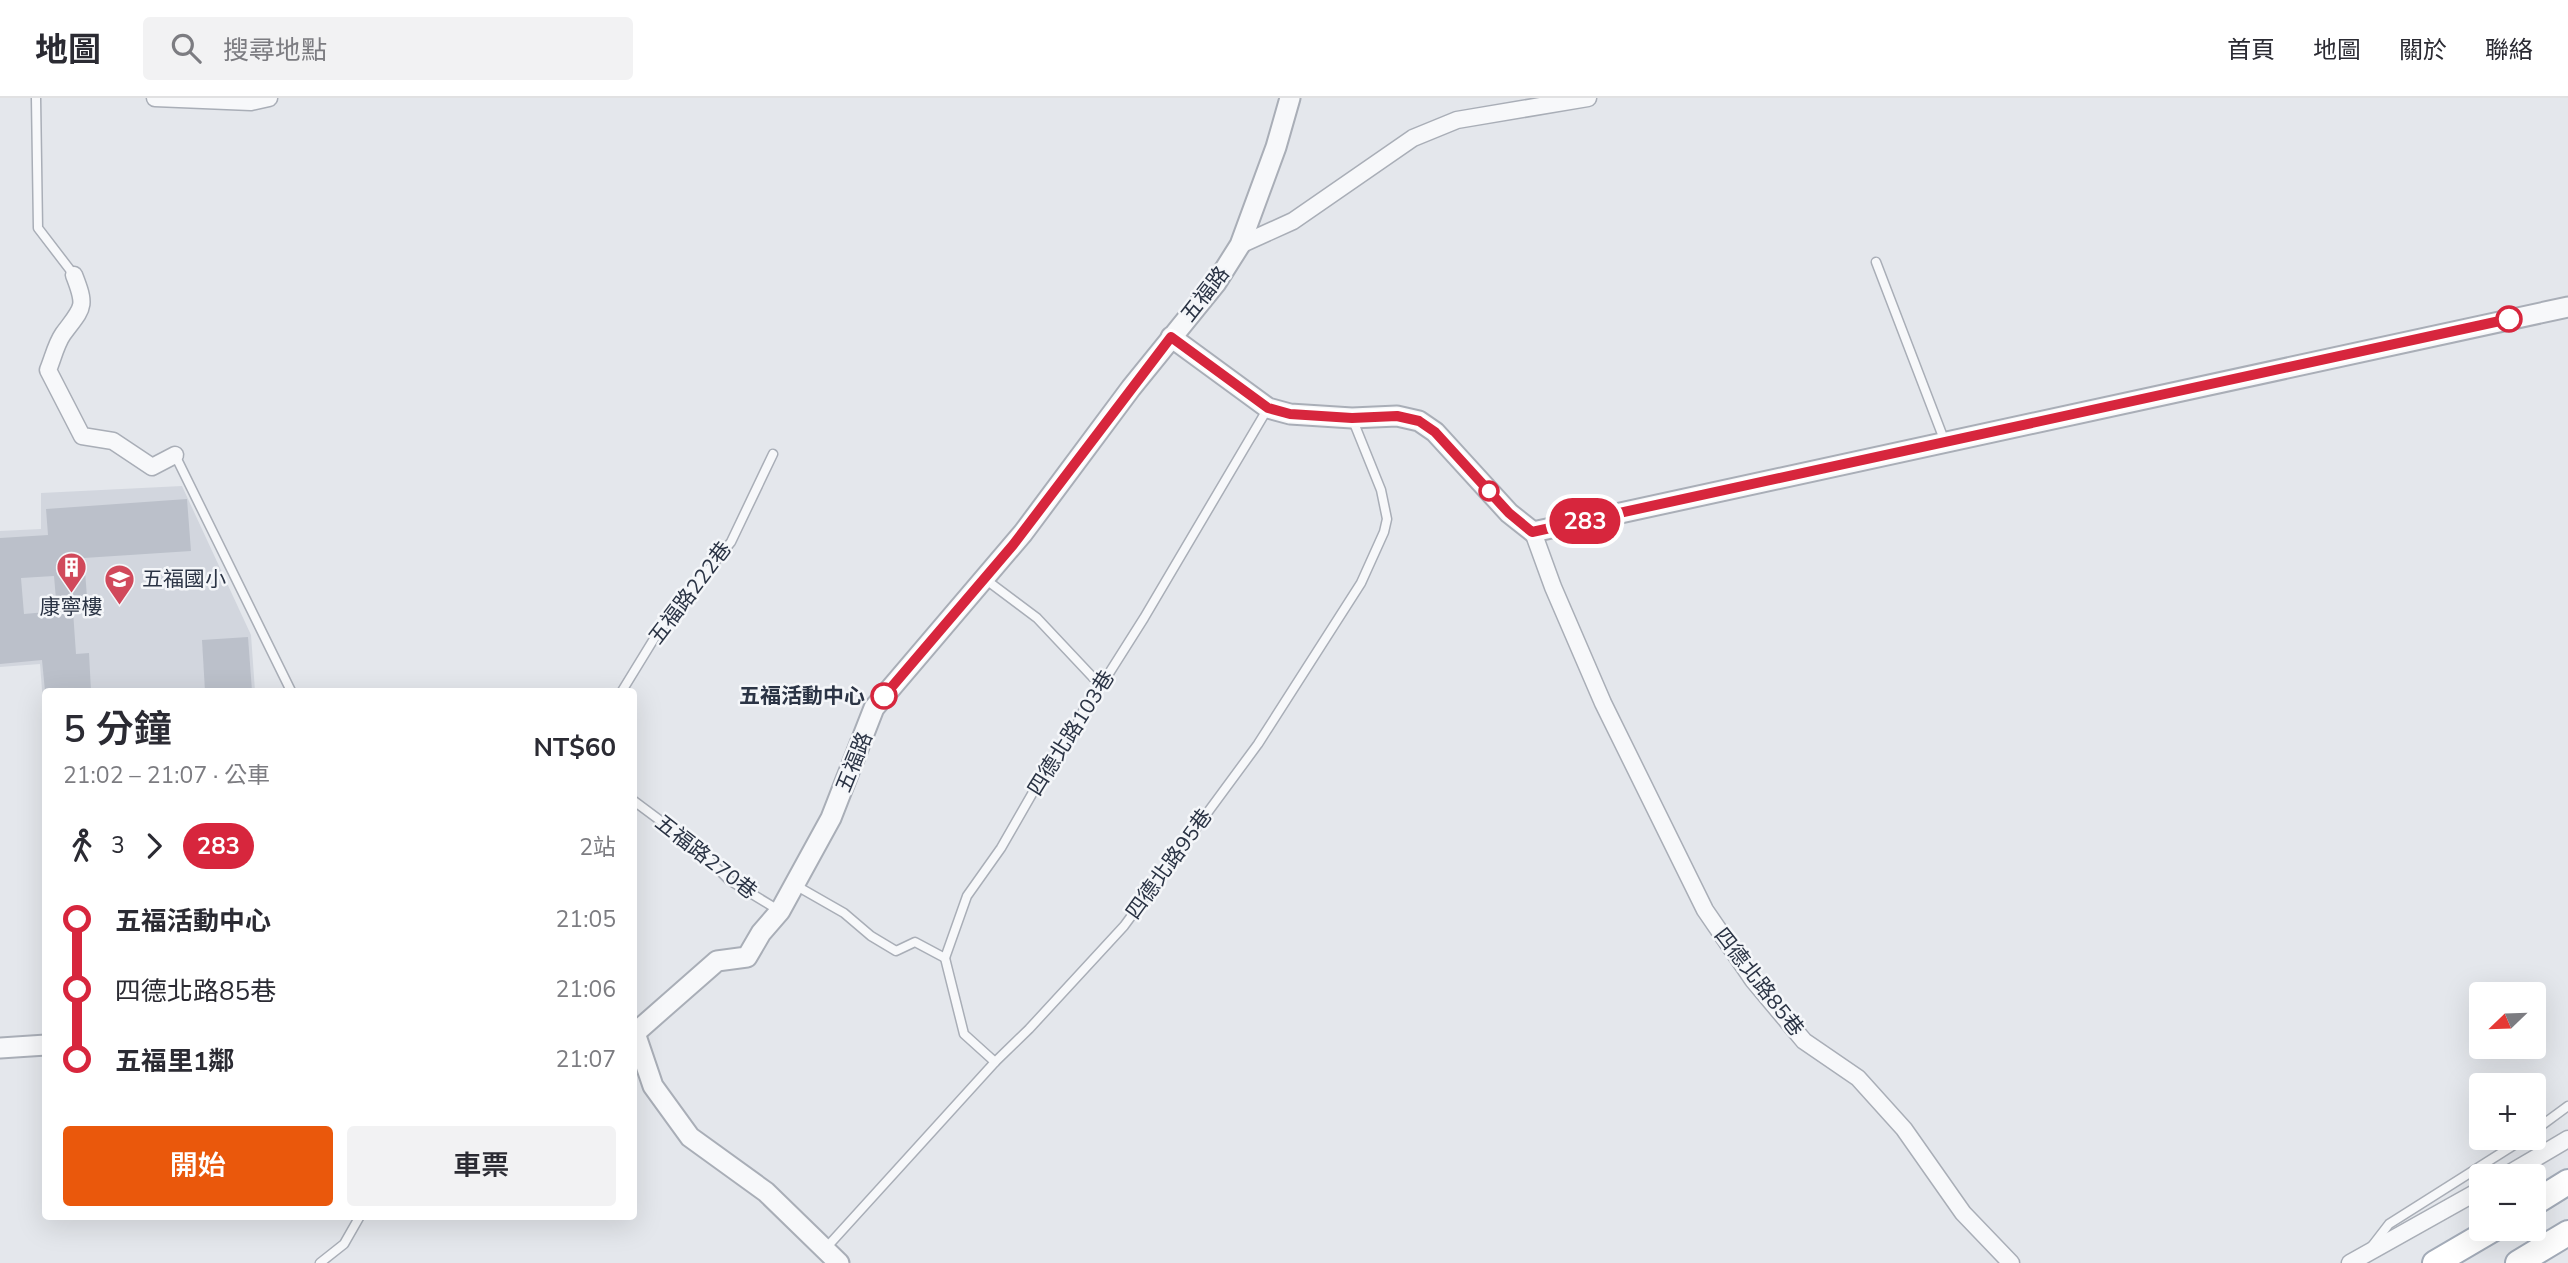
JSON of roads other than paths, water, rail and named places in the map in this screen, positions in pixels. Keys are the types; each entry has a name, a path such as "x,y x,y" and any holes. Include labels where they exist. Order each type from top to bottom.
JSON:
{"main road":[{"path":"2546,1196 2568,1182"},
{"path":"2518,1263 2568,1233"},
{"path":"2435,1263 2473,1241"}],"street":[{"path":"155,98 251,102 269,98"},
{"name":"五福路","path":"637,1030 717,961 747,957 761,933 780,911 831,818 874,708 985,579 1171,337 1216,283 1240,246 1276,147 1290,98"},
{"path":"1240,246 1293,221 1413,138 1457,120 1588,98"},
{"path":"74,275 82,295 80,314 62,336 48,370 82,436 113,441 152,467 175,455"},
{"path":"1171,337 1268,408 1290,414 1352,418 1397,416 1419,421 1435,432 1509,513 1532,532 2568,307"},
{"name":"四德北路85巷","path":"1532,532 1603,703 1704,910 1753,980 1804,1041 1858,1078 1904,1129 1963,1213 2011,1263"},
{"name":"五福路","path":"637,1041 653,1086 690,1137 766,1192 832,1256"},
{"path":"0,1048 42,1045"},
{"path":"2525,1164 2568,1139"},
{"path":"2358,1259 2469,1196"}],"lane":[{"path":"36,98 38,228 74,275"},
{"path":"1876,262 1945,442"},
{"name":"四德北路103巷","path":"945,958 967,896 1001,848 1036,787 1076,728 1088,701 1101,685 1164,585 1268,408"},
{"name":"四德北路95巷","path":"832,1256 995,1062 1124,926 1258,744 1361,583 1384,532 1387,519 1381,490 1352,418"},
{"name":"五福路222巷","path":"624,688 660,629 731,542 773,454"},
{"path":"175,455 290,688"},
{"path":"985,579 1037,618 1101,685"},
{"name":"五福路270巷","path":"637,803 697,848 729,880 780,911"},
{"path":"794,885 844,913 871,936 896,951 915,942 945,958 964,1034 995,1062"},
{"path":"2546,1122 2568,1106"},
{"path":"2358,1259 2389,1224 2506,1150"},
{"path":"320,1263 344,1244 358,1220"}],"place":[{"name":"康寧樓","path":"71,594"},
{"name":"五福國小","path":"119,606"},
{"name":"五福活動中心","path":"884,696"}]}
